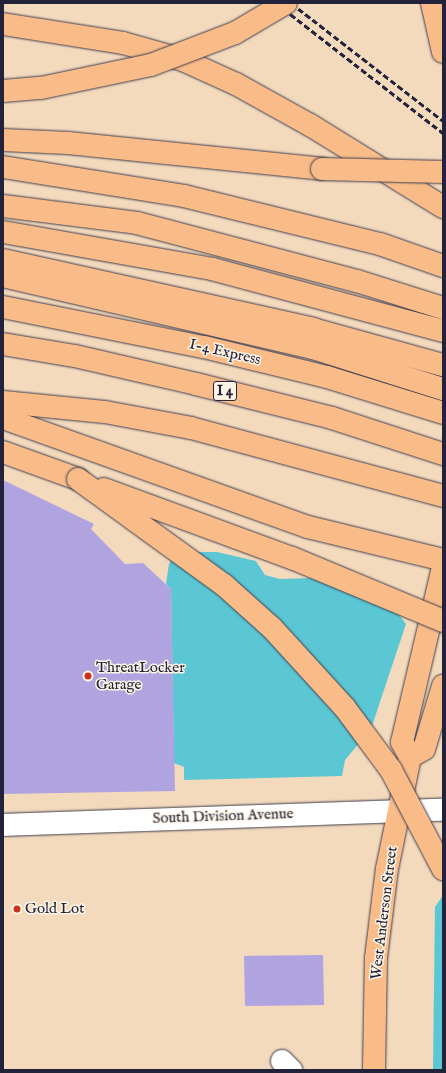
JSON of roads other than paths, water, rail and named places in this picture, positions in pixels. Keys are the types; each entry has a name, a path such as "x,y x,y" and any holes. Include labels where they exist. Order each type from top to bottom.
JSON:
{"main road":[{"path":"3,91 41,88 151,65 235,33 286,3"},
{"path":"432,3 443,52"},
{"path":"3,13 81,20 165,39 215,61 236,84"},
{"path":"3,24 123,43 183,60 236,84 443,207"},
{"path":"3,38 109,50 150,60 208,82 236,84"},
{"path":"3,140 68,142 322,169 443,172"},
{"path":"3,167 184,196 380,244 443,266"},
{"path":"3,206 137,223 357,281 443,308"},
{"path":"3,232 212,269 443,331"},
{"path":"3,260 313,329 443,365"},
{"path":"3,276 313,348 443,389"},
{"name":"I-4 Express","path":"3,307 204,346 327,377 443,413"},
{"name":"I 4","path":"3,344 75,356 196,384 332,418 443,454"},
{"path":"3,402 105,412 191,428 443,496"},
{"path":"3,418 308,527 443,560"},
{"path":"3,452 292,558 443,621"},
{"path":"78,479 224,585 272,628 345,708 391,770 443,869"},
{"path":"443,568 402,742 410,757 424,749 443,686"},
{"name":"West Anderson Street","path":"374,1070 376,958 387,869 410,757"}],"street":[{"name":"South Division Avenue","path":"3,825 399,810 443,810"}],"water":[{"path":"183,552 217,552 256,561 265,575 280,579 310,578 376,599 397,612 406,624 371,729 345,760 342,776 184,780 184,767 174,763 171,589 166,584 169,564 175,554"},
{"path":"443,895 443,1070 433,1070 435,907"}],"railway":[{"path":"276,3 443,133"},
{"path":"291,3 443,121"}],"place":[{"name":"ThreatLocker Garage","path":"88,676"},
{"name":"Gold Lot","path":"17,909"}]}
